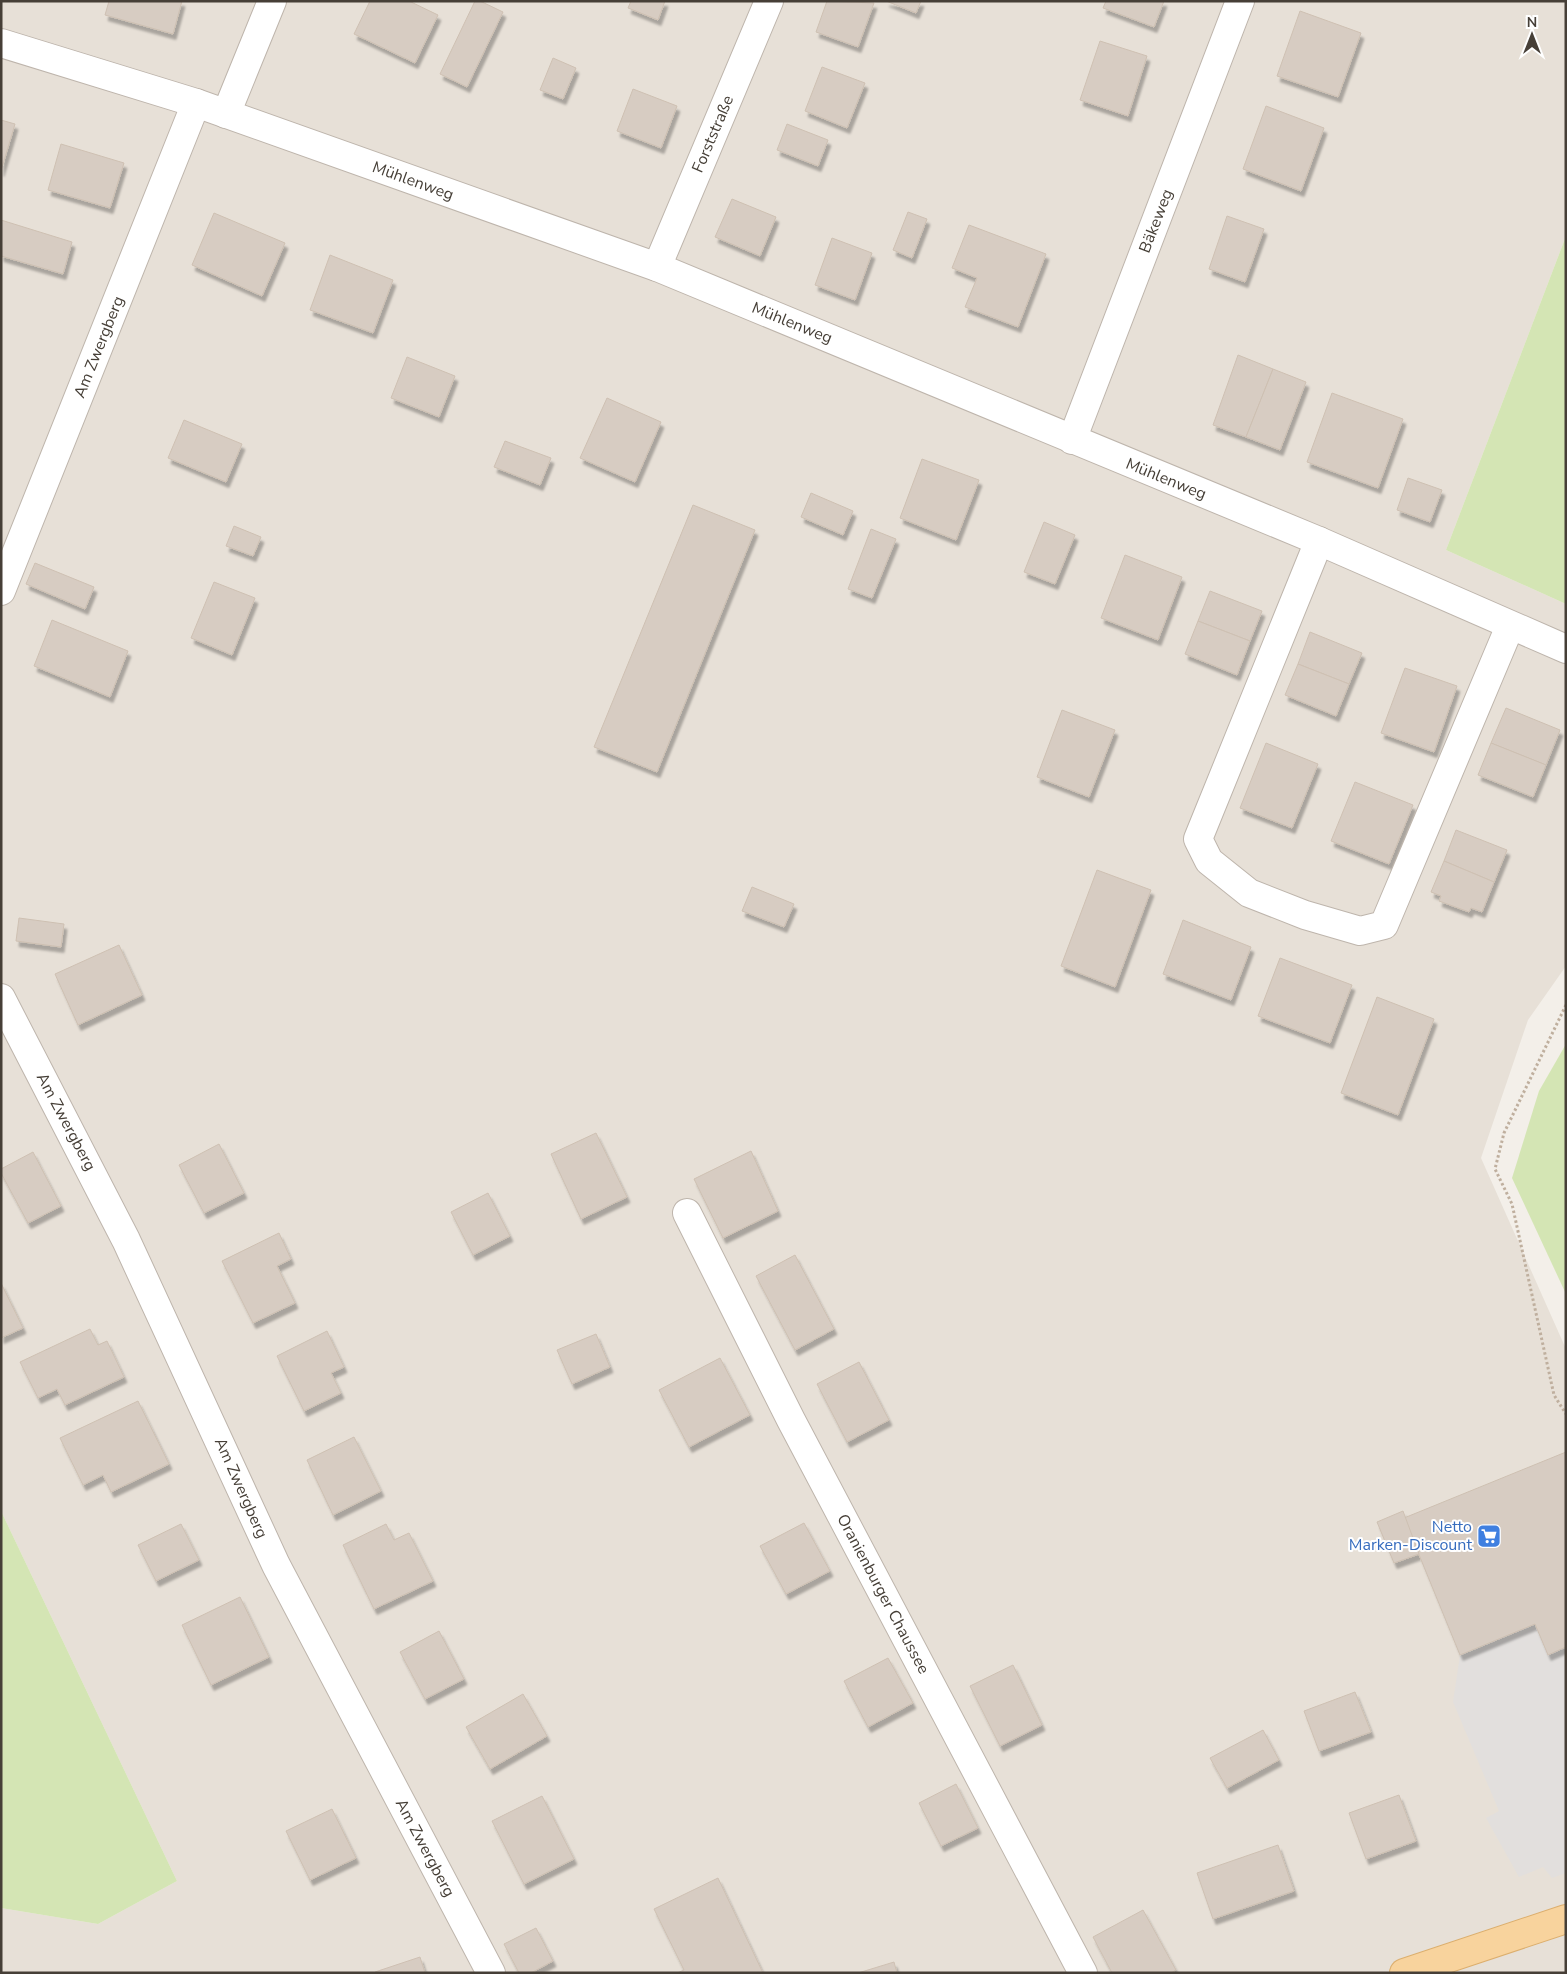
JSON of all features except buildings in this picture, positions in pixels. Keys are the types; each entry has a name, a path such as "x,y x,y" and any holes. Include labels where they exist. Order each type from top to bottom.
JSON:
{"main road":[{"path":"1404,1973 1566,1919"}],"street":[{"path":"226,114 272,1"},
{"name":"Forststraße","path":"657,267 769,1"},
{"name":"Bäkeweg","path":"1072,440 1240,1"},
{"name":"Mühlenweg","path":"1,43 196,103 657,267 1319,542 1566,649"},
{"name":"Am Zwergberg","path":"1,591 196,103"},
{"path":"1319,542 1198,838 1209,861 1249,893 1305,915 1360,931 1384,924 1510,626"},
{"name":"Am Zwergberg","path":"1,998 126,1240 276,1564 490,1973"},
{"name":"Oranienburger Chaussee","path":"687,1214 791,1420 1083,1973"}],"path":[{"path":"1566,1005 1504,1133 1495,1169 1512,1204 1549,1376 1554,1395 1566,1414"}],"shaded area":[{"path":"1,1 1566,1 1566,236 1446,550 1566,604 1566,966 1528,1020 1481,1158 1566,1349 1566,1973 1,1973 1,1908 98,1924 177,1881 1,1511"},
{"path":"1535,1624 1548,1654 1566,1647 1566,1873 1552,1878 1543,1867 1519,1877 1486,1818 1499,1811 1453,1702 1460,1655"}],"green space":[{"path":"1566,236 1566,604 1446,550"},
{"path":"1566,1044 1566,1294 1512,1178 1539,1091"},
{"path":"1,1511 177,1881 98,1924 1,1908"}],"place":[{"name":"Netto Marken-Discount","path":"1489,1536"}]}
